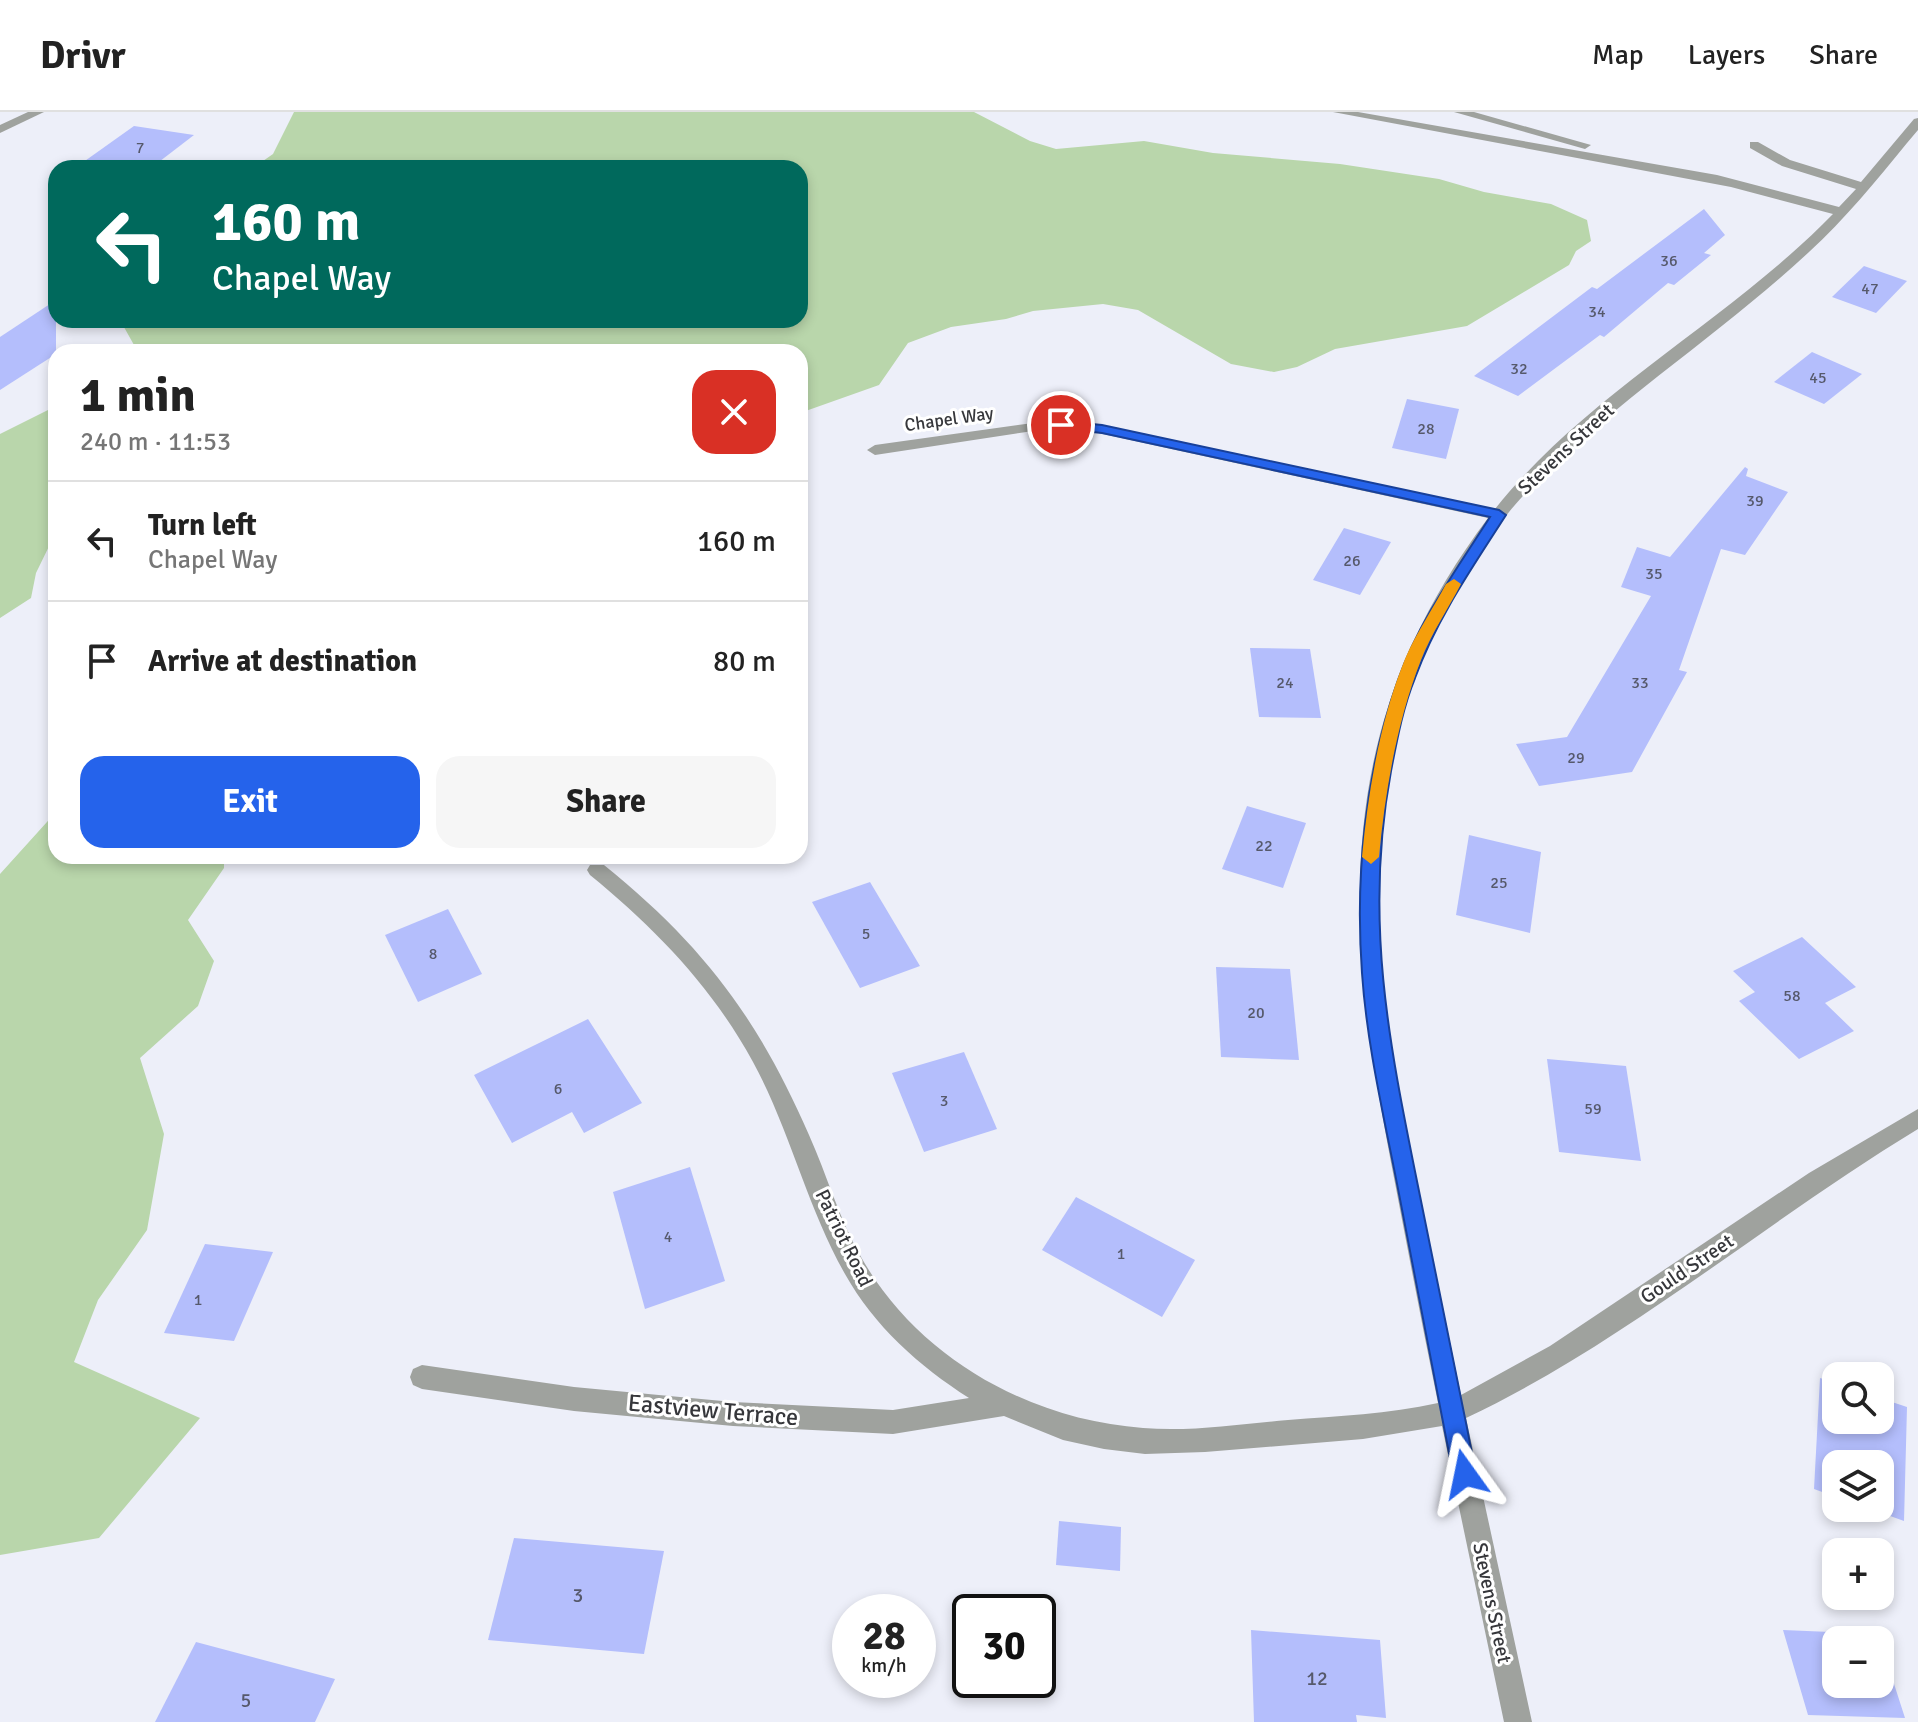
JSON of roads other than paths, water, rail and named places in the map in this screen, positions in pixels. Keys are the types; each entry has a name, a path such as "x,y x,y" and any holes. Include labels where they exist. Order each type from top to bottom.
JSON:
{"street":[{"path":"0,129 38,112"},
{"path":"1339,112 1730,183"},
{"path":"1460,112 1841,212"},
{"name":"Stevens Street","path":"1518,1722 1451,1412 1377,1021 1368,932 1371,854 1374,818 1390,733 1414,657 1433,617 1499,515 1560,450 1790,262 1841,212 1918,122"},
{"path":"1754,145 1786,163 1863,187"},
{"name":"Chapel Way","path":"875,450 1033,427 1089,427 1499,515"},
{"name":"Patriot Road","path":"597,870 644,906 703,967 749,1033 768,1066 826,1208 857,1274 894,1325 945,1370 1005,1404 1086,1434 1142,1441 1192,1441 1326,1429 1451,1412"},
{"name":"Gould Street","path":"1451,1412 1511,1383 1570,1349 1856,1154 1918,1118"},
{"name":"Eastview Terrace","path":"422,1377 574,1399 701,1411 893,1422 1005,1404"}]}
